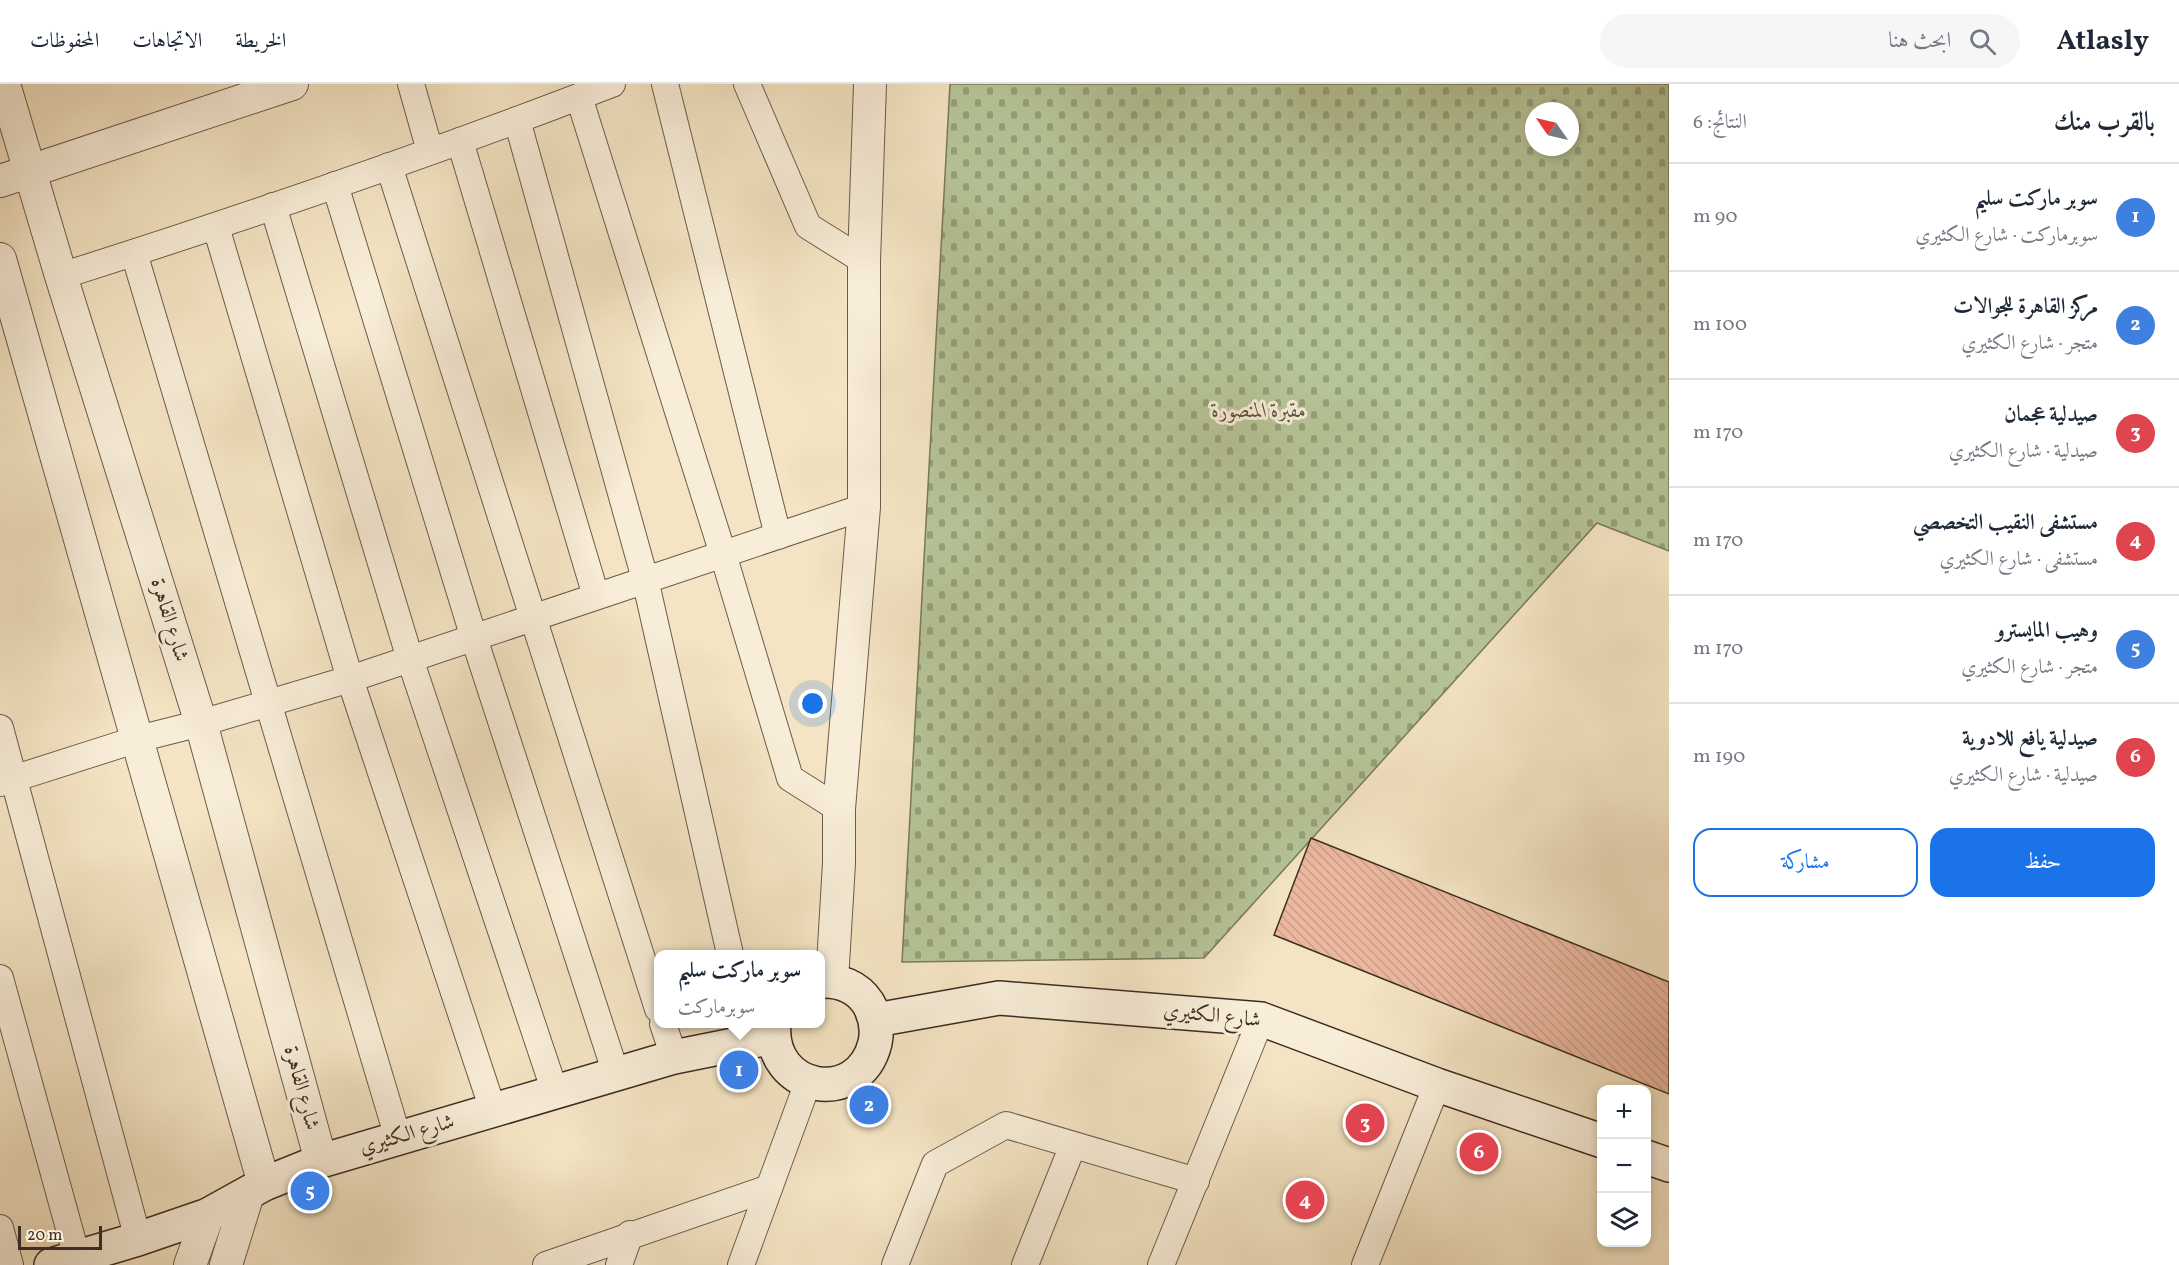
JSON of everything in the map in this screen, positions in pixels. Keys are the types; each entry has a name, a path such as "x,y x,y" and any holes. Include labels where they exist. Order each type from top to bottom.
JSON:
{"main road":[{"path":"760,1032 795,1076 808,1082 824,1085 839,1083 854,1076 873,1052 877,1036 876,1020 864,998 850,987 826,981"},
{"name":"شارع الكثيري","path":"876,1020 999,998 1261,1019 1437,1085 1597,1139"},
{"name":"شارع الكثيري","path":"64,1261 208,1215 256,1189 321,1161 760,1032"},
{"path":"1651,1158 1669,1164"}],"street":[{"name":"شارع القاهرة","path":"4,84 61,276 201,723 321,1161"},
{"path":"0,181 292,84"},
{"path":"411,84 430,151"},
{"path":"61,276 216,227 460,141 612,84"},
{"path":"665,84 778,536"},
{"path":"747,84 808,226 864,261"},
{"path":"826,981 839,863 838,809 864,507 864,261 870,84"},
{"path":"579,97 723,554 790,778 838,809"},
{"path":"517,120 645,579 729,950"},
{"path":"460,141 596,596"},
{"path":"388,166 654,996"},
{"path":"335,184 474,638 616,1074"},
{"path":"273,206 410,659 555,1092"},
{"path":"216,227 350,679 493,1110"},
{"path":"134,253 398,1138"},
{"path":"0,259 6,298 138,739 256,1189 225,1265"},
{"path":"7,781 138,739 350,679 864,507"},
{"path":"0,728 7,781 138,1239"},
{"path":"0,978 64,1261"},
{"path":"1161,1265 1261,1019"},
{"path":"665,1028 674,1057"},
{"path":"741,1265 808,1082"},
{"path":"1365,1265 1437,1085"},
{"path":"895,1265 935,1164 1006,1125 1196,1181"},
{"path":"1025,1265 1073,1145"},
{"path":"546,1265 630,1234 769,1188"},
{"path":"190,1265 208,1215"},
{"path":"0,1228 10,1265"},
{"path":"619,1265 630,1234"}],"green space":[{"name":"مقبرة المنصورة","path":"950,84 1669,84 1669,551 1597,523 1204,958 902,962"}],"building":[{"path":"1311,838 1669,982 1669,1094 1651,1085 1274,935"}],"place":[{"name":"سوبر ماركت سليم","path":"739,1070"},
{"name":"مركز القاهرة للجوالات","path":"869,1105"},
{"name":"صيدلية عجمان","path":"1365,1123"},
{"name":"صيدلية يافع للادوية","path":"1479,1152"},
{"name":"وهيب المايسترو","path":"310,1191"},
{"name":"مستشفى النقيب التخصصي","path":"1305,1200"}]}
